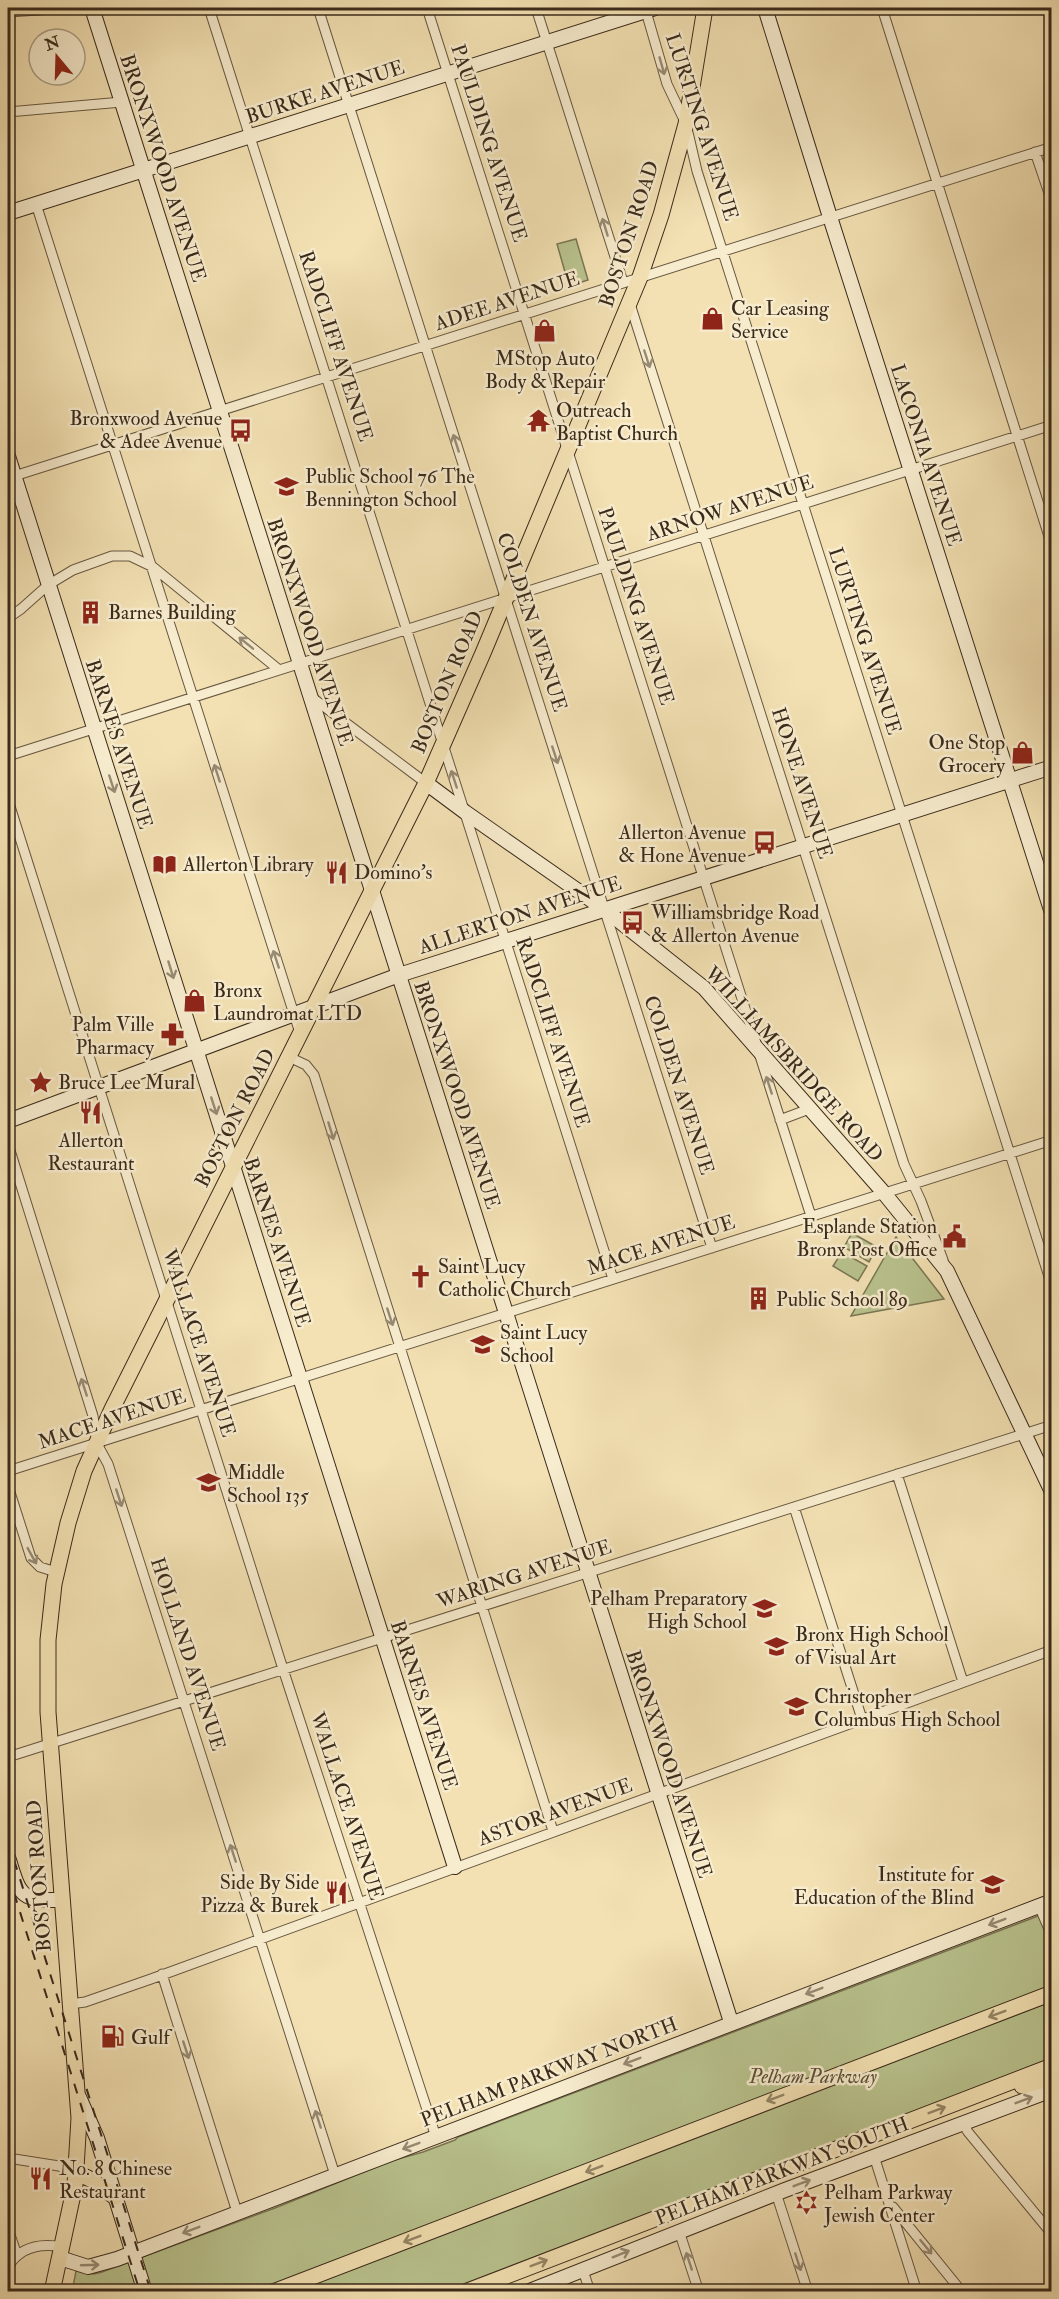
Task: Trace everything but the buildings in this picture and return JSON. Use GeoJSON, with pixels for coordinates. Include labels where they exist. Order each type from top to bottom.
{"type":"FeatureCollection","features":[{"type":"Feature","properties":{"kind":"main road","name":"BOSTON ROAD"},"geometry":{"type":"LineString","coordinates":[[52,2292],[77,2173],[79,2095],[62,1900],[46,1666],[56,1572],[71,1511],[81,1479],[166,1302],[426,783],[506,599],[640,277],[661,215],[686,124],[705,8]]}},
{"type":"Feature","properties":{"kind":"main road"},"geometry":{"type":"LineString","coordinates":[[273,2292],[1052,1993]]}},
{"type":"Feature","properties":{"kind":"main road"},"geometry":{"type":"LineString","coordinates":[[465,2292],[1052,2066]]}},
{"type":"Feature","properties":{"kind":"main road"},"geometry":{"type":"LineString","coordinates":[[969,2097],[1052,2078]]}},
{"type":"Feature","properties":{"kind":"main road"},"geometry":{"type":"LineString","coordinates":[[77,2173],[92,2180],[115,2197]]}},
{"type":"Feature","properties":{"kind":"street"},"geometry":{"type":"LineString","coordinates":[[8,12],[69,8]]}},
{"type":"Feature","properties":{"kind":"street","name":"BRONXWOOD AVENUE"},"geometry":{"type":"LineString","coordinates":[[92,8],[731,2022]]}},
{"type":"Feature","properties":{"kind":"street","name":"RADCLIFF AVENUE"},"geometry":{"type":"LineString","coordinates":[[209,8],[613,1279]]}},
{"type":"Feature","properties":{"kind":"street","name":"COLDEN AVENUE"},"geometry":{"type":"LineString","coordinates":[[318,8],[712,1248]]}},
{"type":"Feature","properties":{"kind":"street","name":"PAULDING AVENUE"},"geometry":{"type":"LineString","coordinates":[[427,8],[811,1216]]}},
{"type":"Feature","properties":{"kind":"street"},"geometry":{"type":"LineString","coordinates":[[536,8],[623,282]]}},
{"type":"Feature","properties":{"kind":"street","name":"BURKE AVENUE"},"geometry":{"type":"LineString","coordinates":[[8,213],[649,8]]}},
{"type":"Feature","properties":{"kind":"street","name":"LURTING AVENUE"},"geometry":{"type":"LineString","coordinates":[[649,8],[667,84],[686,124],[697,171],[1052,1286]]}},
{"type":"Feature","properties":{"kind":"street","name":"LACONIA AVENUE"},"geometry":{"type":"LineString","coordinates":[[765,8],[1008,781],[1052,913]]}},
{"type":"Feature","properties":{"kind":"street"},"geometry":{"type":"LineString","coordinates":[[882,8],[939,182],[1052,546]]}},
{"type":"Feature","properties":{"kind":"street"},"geometry":{"type":"LineString","coordinates":[[8,112],[122,102]]}},
{"type":"Feature","properties":{"kind":"street","name":"ADEE AVENUE"},"geometry":{"type":"LineString","coordinates":[[11,477],[1052,147]]}},
{"type":"Feature","properties":{"kind":"street"},"geometry":{"type":"LineString","coordinates":[[1035,152],[1052,202]]}},
{"type":"Feature","properties":{"kind":"street"},"geometry":{"type":"LineString","coordinates":[[36,204],[300,1035]]}},
{"type":"Feature","properties":{"kind":"street","name":"HONE AVENUE"},"geometry":{"type":"LineString","coordinates":[[629,304],[900,1153],[947,1270]]}},
{"type":"Feature","properties":{"kind":"street","name":"ARNOW AVENUE"},"geometry":{"type":"LineString","coordinates":[[8,756],[1052,425]]}},
{"type":"Feature","properties":{"kind":"street","name":"BARNES AVENUE"},"geometry":{"type":"LineString","coordinates":[[8,456],[11,477],[94,729],[455,1867]]}},
{"type":"Feature","properties":{"kind":"street"},"geometry":{"type":"LineString","coordinates":[[8,618],[48,585],[74,570],[112,555],[130,556],[153,567],[278,669]]}},
{"type":"Feature","properties":{"kind":"street","name":"WILLIAMSBRIDGE ROAD"},"geometry":{"type":"LineString","coordinates":[[310,696],[465,812],[604,909],[704,988],[884,1193],[947,1270],[1052,1491]]}},
{"type":"Feature","properties":{"kind":"street","name":"ALLERTON AVENUE"},"geometry":{"type":"LineString","coordinates":[[8,1121],[399,975],[1052,767]]}},
{"type":"Feature","properties":{"kind":"street","name":"WALLACE AVENUE"},"geometry":{"type":"LineString","coordinates":[[8,800],[283,1669],[436,2137]]}},
{"type":"Feature","properties":{"kind":"street"},"geometry":{"type":"LineString","coordinates":[[290,1057],[306,1065],[314,1075],[553,1831]]}},
{"type":"Feature","properties":{"kind":"street"},"geometry":{"type":"LineString","coordinates":[[780,1120],[810,1109]]}},
{"type":"Feature","properties":{"kind":"street","name":"MACE AVENUE"},"geometry":{"type":"LineString","coordinates":[[8,1471],[1052,1140]]}},
{"type":"Feature","properties":{"kind":"street","name":"HOLLAND AVENUE"},"geometry":{"type":"LineString","coordinates":[[8,1144],[93,1416],[97,1444],[108,1464],[335,2175]]}},
{"type":"Feature","properties":{"kind":"street","name":"WARING AVENUE"},"geometry":{"type":"LineString","coordinates":[[8,1757],[1052,1425]]}},
{"type":"Feature","properties":{"kind":"street"},"geometry":{"type":"LineString","coordinates":[[897,1474],[963,1682]]}},
{"type":"Feature","properties":{"kind":"street"},"geometry":{"type":"LineString","coordinates":[[8,1486],[31,1558],[40,1567],[56,1572]]}},
{"type":"Feature","properties":{"kind":"street"},"geometry":{"type":"LineString","coordinates":[[794,1507],[862,1719]]}},
{"type":"Feature","properties":{"kind":"street","name":"ASTOR AVENUE"},"geometry":{"type":"LineString","coordinates":[[70,2004],[84,2002],[260,1939],[1052,1650]]}},
{"type":"Feature","properties":{"kind":"street"},"geometry":{"type":"LineString","coordinates":[[8,1857],[17,1884],[26,1897],[36,1900],[62,1900]]}},
{"type":"Feature","properties":{"kind":"street"},"geometry":{"type":"LineString","coordinates":[[1045,1904],[1052,1936]]}},
{"type":"Feature","properties":{"kind":"street","name":"PELHAM PARKWAY NORTH"},"geometry":{"type":"LineString","coordinates":[[17,2255],[26,2249],[43,2245],[88,2267],[133,2253],[731,2022],[1045,1904]]}},
{"type":"Feature","properties":{"kind":"street"},"geometry":{"type":"LineString","coordinates":[[162,1974],[237,2212]]}},
{"type":"Feature","properties":{"kind":"street","name":"PELHAM PARKWAY SOUTH"},"geometry":{"type":"LineString","coordinates":[[527,2292],[776,2193],[1052,2090]]}},
{"type":"Feature","properties":{"kind":"street"},"geometry":{"type":"LineString","coordinates":[[79,2095],[97,2138],[145,2292]]}},
{"type":"Feature","properties":{"kind":"street"},"geometry":{"type":"LineString","coordinates":[[963,2123],[1052,2235]]}},
{"type":"Feature","properties":{"kind":"street"},"geometry":{"type":"LineString","coordinates":[[874,2156],[917,2292]]}},
{"type":"Feature","properties":{"kind":"street"},"geometry":{"type":"LineString","coordinates":[[8,2158],[60,2166],[77,2173]]}},
{"type":"Feature","properties":{"kind":"street"},"geometry":{"type":"LineString","coordinates":[[776,2193],[808,2292]]}},
{"type":"Feature","properties":{"kind":"street"},"geometry":{"type":"LineString","coordinates":[[890,2203],[962,2292]]}},
{"type":"Feature","properties":{"kind":"street"},"geometry":{"type":"LineString","coordinates":[[8,2229],[17,2255],[8,2267]]}},
{"type":"Feature","properties":{"kind":"street"},"geometry":{"type":"LineString","coordinates":[[679,2231],[699,2292]]}},
{"type":"Feature","properties":{"kind":"street"},"geometry":{"type":"LineString","coordinates":[[583,2270],[590,2292]]}},
{"type":"Feature","properties":{"kind":"green space"},"geometry":{"type":"Polygon","coordinates":[[[576,239],[588,280],[569,286],[557,244],[576,239]]]}},
{"type":"Feature","properties":{"kind":"green space"},"geometry":{"type":"Polygon","coordinates":[[[852,1233],[877,1247],[869,1262],[844,1247],[852,1233]]]}},
{"type":"Feature","properties":{"kind":"green space"},"geometry":{"type":"Polygon","coordinates":[[[896,1237],[944,1299],[851,1316],[896,1237]]]}},
{"type":"Feature","properties":{"kind":"green space"},"geometry":{"type":"Polygon","coordinates":[[[842,1252],[867,1266],[858,1281],[833,1266],[842,1252]]]}},
{"type":"Feature","properties":{"kind":"green space","name":"Pelham Parkway"},"geometry":{"type":"Polygon","coordinates":[[[1051,1911],[1051,2059],[446,2291],[72,2292],[76,2271],[94,2274],[102,2272],[275,2208],[391,2161],[455,2140],[1051,1911]]]}},
{"type":"Feature","properties":{"kind":"railway"},"geometry":{"type":"LineString","coordinates":[[8,1841],[151,2292]]}},
{"type":"Feature","properties":{"kind":"railway"},"geometry":{"type":"LineString","coordinates":[[8,1874],[140,2292]]}},
{"type":"Feature","properties":{"kind":"place","name":"Car Leasing Service"},"geometry":{"type":"Point","coordinates":[713,319]}},
{"type":"Feature","properties":{"kind":"place","name":"MStop Auto Body & Repair"},"geometry":{"type":"Point","coordinates":[545,330]}},
{"type":"Feature","properties":{"kind":"place","name":"Outreach Baptist Church"},"geometry":{"type":"Point","coordinates":[538,421]}},
{"type":"Feature","properties":{"kind":"place","name":"Bronxwood Avenue & Adee Avenue"},"geometry":{"type":"Point","coordinates":[240,430]}},
{"type":"Feature","properties":{"kind":"place","name":"Public School 76 The Bennington School"},"geometry":{"type":"Point","coordinates":[287,487]}},
{"type":"Feature","properties":{"kind":"place","name":"Barnes Building"},"geometry":{"type":"Point","coordinates":[90,612]}},
{"type":"Feature","properties":{"kind":"place","name":"One Stop Grocery"},"geometry":{"type":"Point","coordinates":[1023,753]}},
{"type":"Feature","properties":{"kind":"place","name":"Allerton Avenue & Hone Avenue"},"geometry":{"type":"Point","coordinates":[764,843]}},
{"type":"Feature","properties":{"kind":"place","name":"Allerton Library"},"geometry":{"type":"Point","coordinates":[165,864]}},
{"type":"Feature","properties":{"kind":"place","name":"Domino's"},"geometry":{"type":"Point","coordinates":[336,872]}},
{"type":"Feature","properties":{"kind":"place","name":"Williamsbridge Road & Allerton Avenue"},"geometry":{"type":"Point","coordinates":[633,923]}},
{"type":"Feature","properties":{"kind":"place","name":"Bronx Laundromat LTD"},"geometry":{"type":"Point","coordinates":[195,1001]}},
{"type":"Feature","properties":{"kind":"place","name":"Palm Ville Pharmacy"},"geometry":{"type":"Point","coordinates":[172,1035]}},
{"type":"Feature","properties":{"kind":"place","name":"Bruce Lee Mural"},"geometry":{"type":"Point","coordinates":[40,1082]}},
{"type":"Feature","properties":{"kind":"place","name":"Allerton Restaurant"},"geometry":{"type":"Point","coordinates":[91,1113]}},
{"type":"Feature","properties":{"kind":"place","name":"Esplande Station Bronx Post Office"},"geometry":{"type":"Point","coordinates":[955,1237]}},
{"type":"Feature","properties":{"kind":"place","name":"Saint Lucy Catholic Church"},"geometry":{"type":"Point","coordinates":[420,1277]}},
{"type":"Feature","properties":{"kind":"place","name":"Public School 89"},"geometry":{"type":"Point","coordinates":[758,1299]}},
{"type":"Feature","properties":{"kind":"place","name":"Saint Lucy School"},"geometry":{"type":"Point","coordinates":[482,1344]}},
{"type":"Feature","properties":{"kind":"place","name":"Middle School 135"},"geometry":{"type":"Point","coordinates":[209,1483]}},
{"type":"Feature","properties":{"kind":"place","name":"Pelham Preparatory High School"},"geometry":{"type":"Point","coordinates":[765,1609]}},
{"type":"Feature","properties":{"kind":"place","name":"Bronx High School of Visual Art"},"geometry":{"type":"Point","coordinates":[777,1646]}},
{"type":"Feature","properties":{"kind":"place","name":"Christopher Columbus High School"},"geometry":{"type":"Point","coordinates":[796,1707]}},
{"type":"Feature","properties":{"kind":"place","name":"Institute for Education of the Blind"},"geometry":{"type":"Point","coordinates":[992,1885]}},
{"type":"Feature","properties":{"kind":"place","name":"Side By Side Pizza & Burek"},"geometry":{"type":"Point","coordinates":[337,1893]}},
{"type":"Feature","properties":{"kind":"place","name":"Gulf"},"geometry":{"type":"Point","coordinates":[113,2037]}},
{"type":"Feature","properties":{"kind":"place","name":"No. 8 Chinese Restaurant"},"geometry":{"type":"Point","coordinates":[41,2179]}},
{"type":"Feature","properties":{"kind":"place","name":"Pelham Parkway Jewish Center"},"geometry":{"type":"Point","coordinates":[806,2203]}}]}
